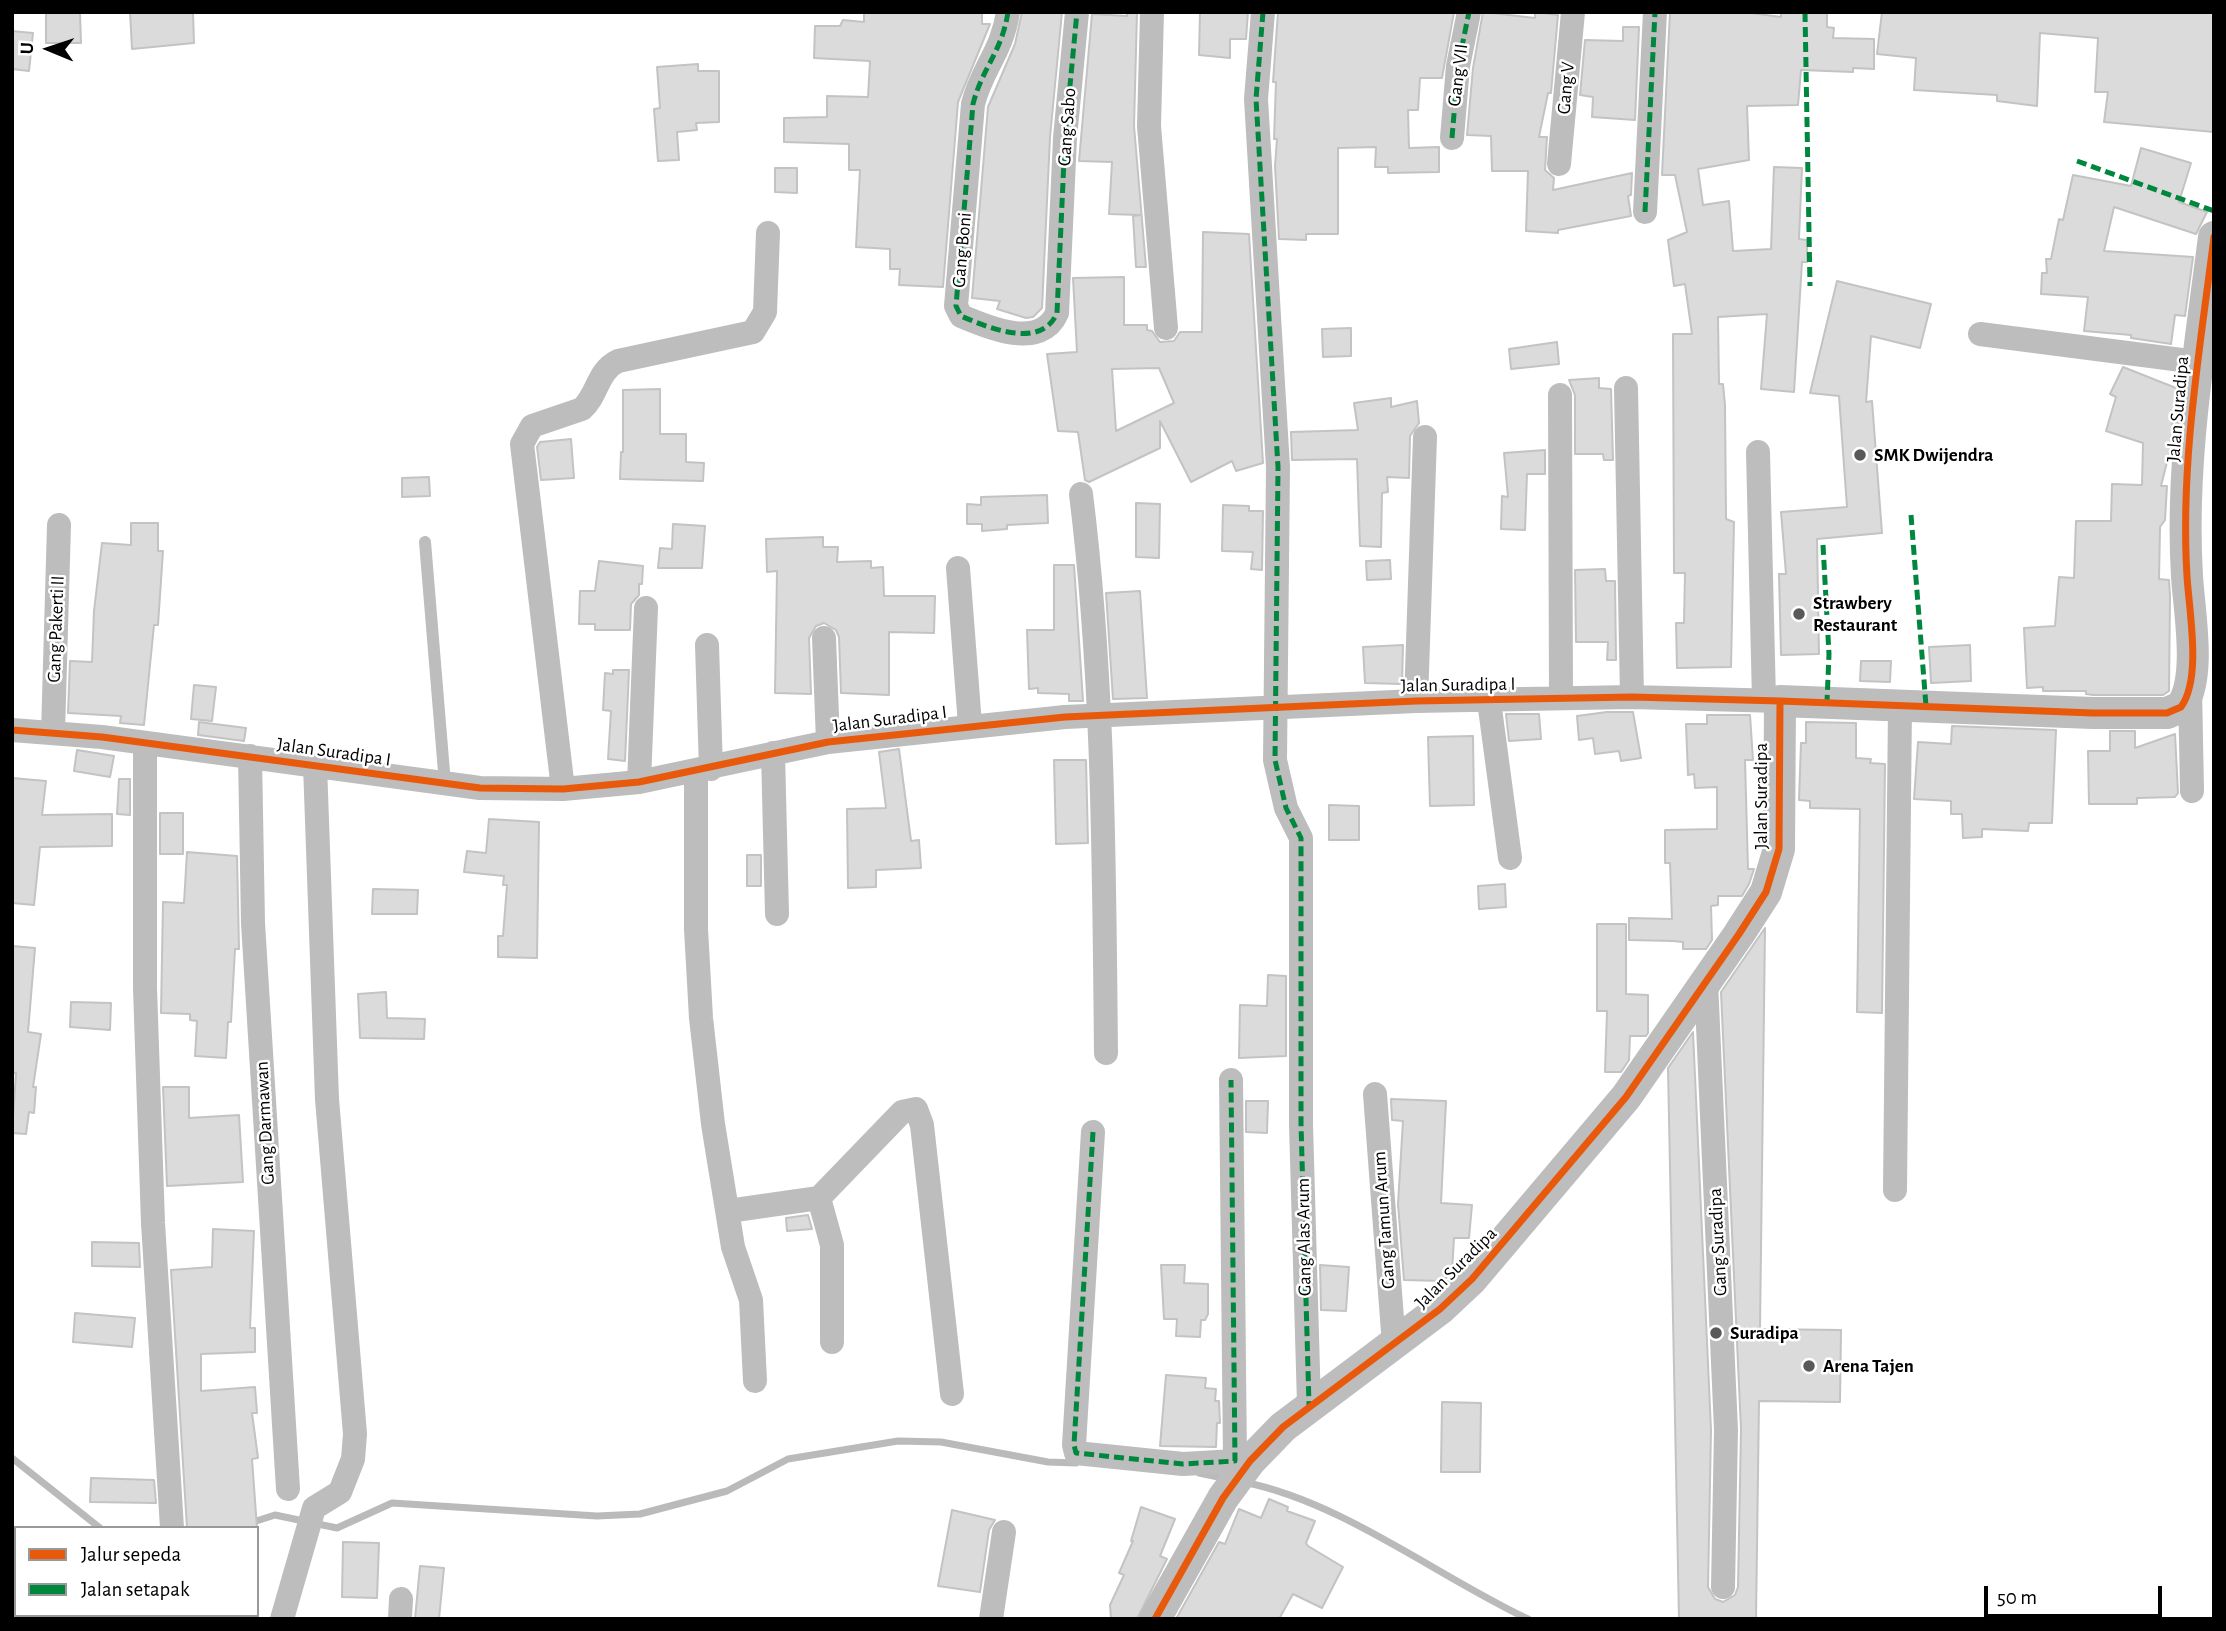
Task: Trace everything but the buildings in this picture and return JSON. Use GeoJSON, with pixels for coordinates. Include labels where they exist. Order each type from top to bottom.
{"type":"FeatureCollection","features":[{"type":"Feature","properties":{"kind":"street","name":"Gang Boni"},"geometry":{"type":"LineString","coordinates":[[1008,12],[1001,47],[981,79],[974,104],[956,306],[961,316],[1023,335],[1041,331],[1056,313],[1061,242]]}},
{"type":"Feature","properties":{"kind":"street","name":"Gang Sabo"},"geometry":{"type":"LineString","coordinates":[[1061,242],[1065,138],[1077,12]]}},
{"type":"Feature","properties":{"kind":"street"},"geometry":{"type":"LineString","coordinates":[[1152,12],[1149,126],[1166,328]]}},
{"type":"Feature","properties":{"kind":"street","name":"Gang Alas Arum"},"geometry":{"type":"LineString","coordinates":[[1263,12],[1256,99],[1278,467],[1273,707],[1275,760],[1280,788],[1301,838],[1301,1070],[1309,1405]]}},
{"type":"Feature","properties":{"kind":"street","name":"Gang VII"},"geometry":{"type":"LineString","coordinates":[[1452,138],[1458,66],[1469,12]]}},
{"type":"Feature","properties":{"kind":"street","name":"Gang V"},"geometry":{"type":"LineString","coordinates":[[1559,164],[1573,12]]}},
{"type":"Feature","properties":{"kind":"street"},"geometry":{"type":"LineString","coordinates":[[1645,212],[1655,12]]}},
{"type":"Feature","properties":{"kind":"street"},"geometry":{"type":"LineString","coordinates":[[563,789],[522,444],[532,426],[582,409],[606,367],[618,361],[753,332],[765,312],[768,233]]}},
{"type":"Feature","properties":{"kind":"street","name":"Jalan Suradipa"},"geometry":{"type":"LineString","coordinates":[[2190,687],[2184,528],[2197,362],[2214,237]]}},
{"type":"Feature","properties":{"kind":"street"},"geometry":{"type":"LineString","coordinates":[[1980,334],[2197,362]]}},
{"type":"Feature","properties":{"kind":"street"},"geometry":{"type":"LineString","coordinates":[[1626,388],[1632,696]]}},
{"type":"Feature","properties":{"kind":"street"},"geometry":{"type":"LineString","coordinates":[[1560,395],[1561,698]]}},
{"type":"Feature","properties":{"kind":"street"},"geometry":{"type":"LineString","coordinates":[[1416,701],[1425,437]]}},
{"type":"Feature","properties":{"kind":"street"},"geometry":{"type":"LineString","coordinates":[[1758,452],[1772,700],[2167,713],[2181,707],[2190,687]]}},
{"type":"Feature","properties":{"kind":"street"},"geometry":{"type":"LineString","coordinates":[[1081,494],[1090,561],[1098,716],[1107,1053]]}},
{"type":"Feature","properties":{"kind":"street","name":"Gang Pakerti II"},"geometry":{"type":"LineString","coordinates":[[53,733],[58,525]]}},
{"type":"Feature","properties":{"kind":"street"},"geometry":{"type":"LineString","coordinates":[[958,568],[970,725]]}},
{"type":"Feature","properties":{"kind":"street"},"geometry":{"type":"LineString","coordinates":[[639,782],[646,608]]}},
{"type":"Feature","properties":{"kind":"street"},"geometry":{"type":"LineString","coordinates":[[824,638],[828,742]]}},
{"type":"Feature","properties":{"kind":"street"},"geometry":{"type":"LineString","coordinates":[[708,645],[696,929],[701,1018],[713,1124],[733,1247],[751,1300],[755,1381]]}},
{"type":"Feature","properties":{"kind":"street"},"geometry":{"type":"LineString","coordinates":[[2190,687],[2192,791]]}},
{"type":"Feature","properties":{"kind":"street","name":"Jalan Suradipa I"},"geometry":{"type":"LineString","coordinates":[[12,730],[250,756],[445,784],[563,789],[639,782],[828,742],[970,725],[1098,716],[1416,701],[1632,696],[1772,700]]}},
{"type":"Feature","properties":{"kind":"street","name":"Jalan Suradipa"},"geometry":{"type":"LineString","coordinates":[[1155,1619],[1243,1461],[1309,1405],[1440,1309],[1520,1226],[1626,1097],[1766,892],[1775,868],[1780,828],[1772,700]]}},
{"type":"Feature","properties":{"kind":"street"},"geometry":{"type":"LineString","coordinates":[[1489,701],[1510,858]]}},
{"type":"Feature","properties":{"kind":"street"},"geometry":{"type":"LineString","coordinates":[[1895,1191],[1900,706]]}},
{"type":"Feature","properties":{"kind":"street"},"geometry":{"type":"LineString","coordinates":[[145,743],[148,1098],[172,1526]]}},
{"type":"Feature","properties":{"kind":"street"},"geometry":{"type":"LineString","coordinates":[[773,753],[778,914]]}},
{"type":"Feature","properties":{"kind":"street","name":"Gang Darmawan"},"geometry":{"type":"LineString","coordinates":[[250,756],[253,923],[288,1489]]}},
{"type":"Feature","properties":{"kind":"street"},"geometry":{"type":"LineString","coordinates":[[282,1619],[314,1508],[341,1492],[354,1459],[355,1434],[327,1099],[315,765]]}},
{"type":"Feature","properties":{"kind":"street","name":"Gang Suradipa"},"geometry":{"type":"LineString","coordinates":[[1706,981],[1726,1430],[1723,1587]]}},
{"type":"Feature","properties":{"kind":"street"},"geometry":{"type":"LineString","coordinates":[[1093,1132],[1074,1446],[1076,1452],[1182,1464],[1243,1461],[1231,1080]]}},
{"type":"Feature","properties":{"kind":"street","name":"Gang Tamun Arum"},"geometry":{"type":"LineString","coordinates":[[1375,1094],[1394,1345]]}},
{"type":"Feature","properties":{"kind":"street"},"geometry":{"type":"LineString","coordinates":[[728,1211],[819,1198],[902,1112],[908,1108],[919,1111],[953,1394]]}},
{"type":"Feature","properties":{"kind":"street"},"geometry":{"type":"LineString","coordinates":[[819,1198],[832,1245],[832,1342]]}},
{"type":"Feature","properties":{"kind":"street"},"geometry":{"type":"LineString","coordinates":[[991,1619],[1004,1532]]}},
{"type":"Feature","properties":{"kind":"lane"},"geometry":{"type":"LineString","coordinates":[[425,542],[445,784]]}},
{"type":"Feature","properties":{"kind":"waterway"},"geometry":{"type":"LineString","coordinates":[[250,1523],[275,1515],[337,1528],[392,1503],[597,1516],[640,1514],[727,1491],[788,1459],[898,1441],[941,1442],[1048,1462],[1076,1463]]}},
{"type":"Feature","properties":{"kind":"waterway"},"geometry":{"type":"LineString","coordinates":[[12,1458],[97,1526]]}},
{"type":"Feature","properties":{"kind":"waterway"},"geometry":{"type":"LineString","coordinates":[[1199,1473],[1228,1479]]}},
{"type":"Feature","properties":{"kind":"waterway"},"geometry":{"type":"LineString","coordinates":[[1243,1482],[1316,1505],[1352,1522],[1528,1619]]}},
{"type":"Feature","properties":{"kind":"marked path"},"geometry":{"type":"LineString","coordinates":[[1008,12],[997,49],[981,80],[973,104],[956,306],[961,316],[1014,333],[1039,331],[1049,324],[1057,313],[1065,138],[1077,12]]}},
{"type":"Feature","properties":{"kind":"marked path"},"geometry":{"type":"LineString","coordinates":[[1263,12],[1256,99],[1278,467],[1275,760],[1286,808],[1301,838],[1301,1124],[1309,1405]]}},
{"type":"Feature","properties":{"kind":"marked path"},"geometry":{"type":"LineString","coordinates":[[1452,138],[1458,66],[1469,12]]}},
{"type":"Feature","properties":{"kind":"marked path"},"geometry":{"type":"LineString","coordinates":[[1645,212],[1655,12]]}},
{"type":"Feature","properties":{"kind":"marked path"},"geometry":{"type":"LineString","coordinates":[[1805,12],[1810,286]]}},
{"type":"Feature","properties":{"kind":"marked path"},"geometry":{"type":"LineString","coordinates":[[2077,161],[2214,211]]}},
{"type":"Feature","properties":{"kind":"marked path"},"geometry":{"type":"LineString","coordinates":[[1911,515],[1926,706]]}},
{"type":"Feature","properties":{"kind":"marked path"},"geometry":{"type":"LineString","coordinates":[[1823,545],[1829,654],[1827,702]]}},
{"type":"Feature","properties":{"kind":"marked path"},"geometry":{"type":"LineString","coordinates":[[1093,1132],[1074,1445],[1076,1453],[1183,1464],[1235,1461],[1231,1080]]}},
{"type":"Feature","properties":{"kind":"cycle path"},"geometry":{"type":"LineString","coordinates":[[1155,1619],[1223,1498],[1250,1461],[1283,1427],[1440,1309],[1472,1279],[1626,1097],[1739,934],[1766,892],[1779,849],[1780,701],[2093,713],[2167,713],[2181,707],[2187,694],[2193,662],[2187,576],[2186,491],[2197,364],[2214,237]]}},
{"type":"Feature","properties":{"kind":"cycle path"},"geometry":{"type":"LineString","coordinates":[[12,730],[102,737],[480,788],[563,789],[639,782],[828,742],[1065,717],[1416,701],[1632,697],[1780,701]]}},
{"type":"Feature","properties":{"kind":"place","name":"SMK Dwijendra"},"geometry":{"type":"Point","coordinates":[1860,455]}},
{"type":"Feature","properties":{"kind":"place","name":"Strawbery Restaurant"},"geometry":{"type":"Point","coordinates":[1799,614]}},
{"type":"Feature","properties":{"kind":"place","name":"Suradipa"},"geometry":{"type":"Point","coordinates":[1716,1333]}},
{"type":"Feature","properties":{"kind":"place","name":"Arena Tajen"},"geometry":{"type":"Point","coordinates":[1809,1366]}}]}
